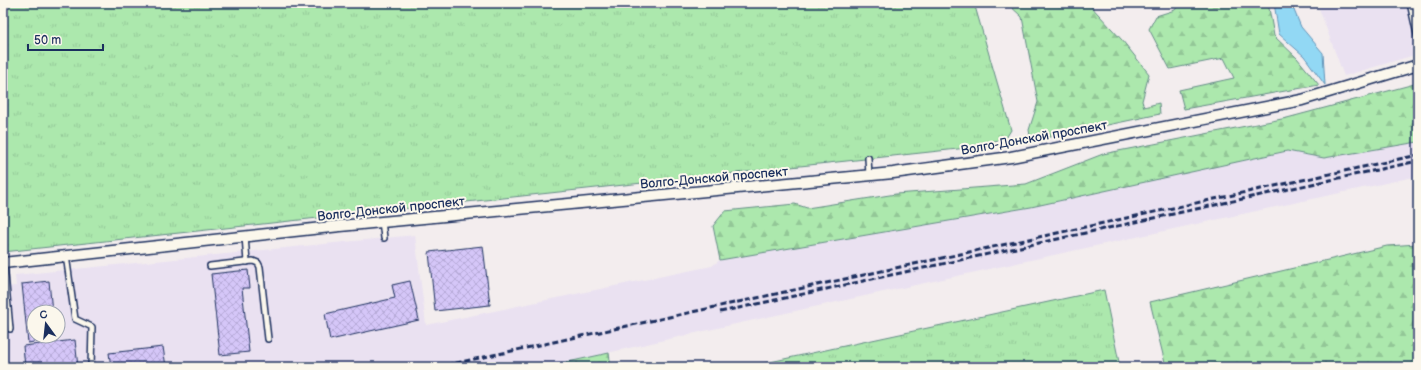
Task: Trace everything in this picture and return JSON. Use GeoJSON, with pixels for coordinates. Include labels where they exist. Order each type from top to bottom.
{"type":"FeatureCollection","features":[{"type":"Feature","properties":{"kind":"street","name":"Волго-Донской проспект"},"geometry":{"type":"LineString","coordinates":[[3,263],[244,236],[869,175],[1012,157],[1302,100],[1418,65]]}},
{"type":"Feature","properties":{"kind":"lane"},"geometry":{"type":"LineString","coordinates":[[1410,3],[1418,39]]}},
{"type":"Feature","properties":{"kind":"lane"},"geometry":{"type":"LineString","coordinates":[[868,158],[869,175]]}},
{"type":"Feature","properties":{"kind":"lane"},"geometry":{"type":"LineString","coordinates":[[382,222],[384,238]]}},
{"type":"Feature","properties":{"kind":"lane"},"geometry":{"type":"LineString","coordinates":[[244,236],[247,262]]}},
{"type":"Feature","properties":{"kind":"lane"},"geometry":{"type":"LineString","coordinates":[[66,255],[75,319],[92,327],[91,367]]}},
{"type":"Feature","properties":{"kind":"lane"},"geometry":{"type":"LineString","coordinates":[[210,266],[253,261],[258,263],[260,267],[268,339]]}},
{"type":"Feature","properties":{"kind":"lane"},"geometry":{"type":"LineString","coordinates":[[3,263],[4,284],[10,329]]}},
{"type":"Feature","properties":{"kind":"shaded area"},"geometry":{"type":"Polygon","coordinates":[[[1317,3],[1418,3],[1418,54],[1344,76],[1317,3]]]}},
{"type":"Feature","properties":{"kind":"shaded area"},"geometry":{"type":"Polygon","coordinates":[[[1418,142],[1418,176],[731,325],[545,367],[3,367],[3,287],[16,286],[15,275],[415,235],[426,325],[712,266],[720,260],[1031,207],[1287,151],[1324,158],[1418,142]]]}},
{"type":"Feature","properties":{"kind":"green space"},"geometry":{"type":"Polygon","coordinates":[[[3,3],[974,3],[1011,130],[1006,138],[967,148],[3,252],[3,3]]]}},
{"type":"Feature","properties":{"kind":"green space"},"geometry":{"type":"Polygon","coordinates":[[[1007,3],[1088,3],[1122,40],[1149,74],[1142,101],[1144,107],[1159,103],[1160,114],[1031,141],[1029,130],[1038,102],[1022,17],[1007,3]]]}},
{"type":"Feature","properties":{"kind":"green space"},"geometry":{"type":"Polygon","coordinates":[[[1180,3],[1265,3],[1269,8],[1274,36],[1297,58],[1319,85],[1184,109],[1179,90],[1234,78],[1224,58],[1170,69],[1149,29],[1156,16],[1175,10],[1180,3]]]}},
{"type":"Feature","properties":{"kind":"green space"},"geometry":{"type":"Polygon","coordinates":[[[1418,83],[1418,142],[1324,158],[1287,151],[1031,207],[720,260],[713,226],[725,211],[795,204],[807,208],[896,194],[1026,184],[1103,154],[1287,118],[1418,83]]]}},
{"type":"Feature","properties":{"kind":"green space"},"geometry":{"type":"Polygon","coordinates":[[[1418,244],[1418,367],[1166,367],[1150,302],[1387,246],[1418,244]]]}},
{"type":"Feature","properties":{"kind":"green space"},"geometry":{"type":"Polygon","coordinates":[[[1104,290],[1120,367],[747,367],[1104,290]]]}},
{"type":"Feature","properties":{"kind":"green space"},"geometry":{"type":"Polygon","coordinates":[[[609,353],[611,367],[545,367],[609,353]]]}},
{"type":"Feature","properties":{"kind":"water"},"geometry":{"type":"Polygon","coordinates":[[[1274,3],[1291,3],[1301,27],[1323,53],[1325,85],[1304,56],[1279,34],[1274,3]]]}},
{"type":"Feature","properties":{"kind":"building"},"geometry":{"type":"Polygon","coordinates":[[[483,246],[490,305],[435,311],[429,252],[483,246]]]}},
{"type":"Feature","properties":{"kind":"building"},"geometry":{"type":"Polygon","coordinates":[[[248,270],[250,288],[242,288],[249,352],[220,355],[211,274],[248,270]]]}},
{"type":"Feature","properties":{"kind":"building"},"geometry":{"type":"Polygon","coordinates":[[[49,281],[51,304],[26,304],[26,323],[22,284],[49,281]]]}},
{"type":"Feature","properties":{"kind":"building"},"geometry":{"type":"Polygon","coordinates":[[[410,281],[419,320],[330,340],[325,314],[395,298],[392,285],[410,281]]]}},
{"type":"Feature","properties":{"kind":"building"},"geometry":{"type":"Polygon","coordinates":[[[75,340],[78,367],[25,367],[23,346],[66,344],[66,341],[75,340]]]}},
{"type":"Feature","properties":{"kind":"building"},"geometry":{"type":"Polygon","coordinates":[[[163,347],[166,367],[111,367],[109,353],[163,347]]]}},
{"type":"Feature","properties":{"kind":"railway"},"geometry":{"type":"LineString","coordinates":[[438,367],[1418,155]]}},
{"type":"Feature","properties":{"kind":"railway"},"geometry":{"type":"LineString","coordinates":[[720,312],[1418,161]]}}]}
